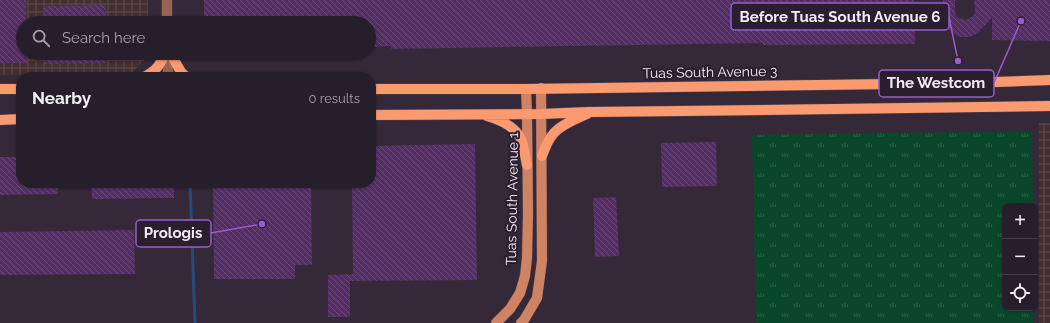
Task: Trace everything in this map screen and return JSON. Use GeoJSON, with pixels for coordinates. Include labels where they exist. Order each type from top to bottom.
{"type":"FeatureCollection","features":[{"type":"Feature","properties":{"kind":"main road"},"geometry":{"type":"LineString","coordinates":[[153,72],[163,60]]}},
{"type":"Feature","properties":{"kind":"main road"},"geometry":{"type":"LineString","coordinates":[[173,60],[181,72]]}},
{"type":"Feature","properties":{"kind":"main road","name":"Tuas South Avenue 3"},"geometry":{"type":"LineString","coordinates":[[376,89],[526,89],[967,84],[1050,80]]}},
{"type":"Feature","properties":{"kind":"main road","name":"Tuas South Avenue 1"},"geometry":{"type":"LineString","coordinates":[[521,323],[537,298],[542,261],[541,88]]}},
{"type":"Feature","properties":{"kind":"main road"},"geometry":{"type":"LineString","coordinates":[[0,89],[16,89]]}},
{"type":"Feature","properties":{"kind":"main road","name":"Tuas South Avenue 1"},"geometry":{"type":"LineString","coordinates":[[496,323],[510,309],[520,293],[525,276],[527,258],[526,89]]}},
{"type":"Feature","properties":{"kind":"main road"},"geometry":{"type":"LineString","coordinates":[[376,114],[541,114],[591,112],[1050,106]]}},
{"type":"Feature","properties":{"kind":"main road"},"geometry":{"type":"LineString","coordinates":[[542,156],[549,139],[554,132],[591,112]]}},
{"type":"Feature","properties":{"kind":"main road"},"geometry":{"type":"LineString","coordinates":[[477,114],[494,118],[512,127],[521,140],[527,164]]}},
{"type":"Feature","properties":{"kind":"main road"},"geometry":{"type":"LineString","coordinates":[[0,120],[16,119]]}},
{"type":"Feature","properties":{"kind":"street"},"geometry":{"type":"LineString","coordinates":[[167,0],[167,16]]}},
{"type":"Feature","properties":{"kind":"street"},"geometry":{"type":"LineString","coordinates":[[168,60],[168,72]]}},
{"type":"Feature","properties":{"kind":"shaded area"},"geometry":{"type":"Polygon","coordinates":[[[0,0],[148,0],[148,16],[16,16],[16,60],[144,60],[133,72],[16,72],[16,75],[0,75],[0,0]]]}},
{"type":"Feature","properties":{"kind":"shaded area"},"geometry":{"type":"Polygon","coordinates":[[[1039,123],[1050,123],[1050,323],[1039,323],[1039,123]]]}},
{"type":"Feature","properties":{"kind":"green space"},"geometry":{"type":"Polygon","coordinates":[[[1032,131],[1033,203],[1002,203],[1002,311],[1033,311],[1033,323],[756,323],[752,135],[1032,131]]]}},
{"type":"Feature","properties":{"kind":"building"},"geometry":{"type":"Polygon","coordinates":[[[0,0],[26,0],[26,16],[16,16],[16,60],[27,60],[27,63],[0,63],[0,0]]]}},
{"type":"Feature","properties":{"kind":"building"},"geometry":{"type":"Polygon","coordinates":[[[204,0],[914,0],[915,44],[763,45],[763,43],[391,49],[391,46],[376,47],[376,16],[204,16],[204,0]]]}},
{"type":"Feature","properties":{"kind":"building"},"geometry":{"type":"Polygon","coordinates":[[[943,0],[955,0],[956,16],[966,20],[973,16],[975,12],[974,0],[1050,0],[1050,41],[992,40],[992,18],[978,33],[970,37],[960,37],[952,33],[945,26],[943,0]]]}},
{"type":"Feature","properties":{"kind":"building"},"geometry":{"type":"Polygon","coordinates":[[[105,5],[106,16],[44,16],[44,6],[105,5]]]}},
{"type":"Feature","properties":{"kind":"building"},"geometry":{"type":"Polygon","coordinates":[[[45,60],[106,60],[106,63],[45,64],[45,60]]]}},
{"type":"Feature","properties":{"kind":"building"},"geometry":{"type":"Polygon","coordinates":[[[716,142],[717,186],[662,187],[661,143],[716,142]]]}},
{"type":"Feature","properties":{"kind":"building"},"geometry":{"type":"Polygon","coordinates":[[[475,144],[477,280],[350,281],[350,317],[328,317],[328,275],[353,274],[352,188],[376,188],[376,146],[475,144]]]}},
{"type":"Feature","properties":{"kind":"building"},"geometry":{"type":"Polygon","coordinates":[[[0,157],[16,157],[16,188],[58,188],[58,194],[0,195],[0,157]]]}},
{"type":"Feature","properties":{"kind":"building"},"geometry":{"type":"Polygon","coordinates":[[[91,188],[174,188],[174,198],[92,199],[91,188]]]}},
{"type":"Feature","properties":{"kind":"building"},"geometry":{"type":"Polygon","coordinates":[[[213,188],[311,188],[312,265],[295,265],[295,279],[214,279],[213,188]]]}},
{"type":"Feature","properties":{"kind":"building"},"geometry":{"type":"Polygon","coordinates":[[[616,197],[619,256],[595,257],[593,198],[616,197]]]}},
{"type":"Feature","properties":{"kind":"building"},"geometry":{"type":"Polygon","coordinates":[[[134,230],[135,274],[0,275],[0,232],[134,230]]]}},
{"type":"Feature","properties":{"kind":"waterway"},"geometry":{"type":"LineString","coordinates":[[190,188],[195,323]]}},
{"type":"Feature","properties":{"kind":"place","name":"The Westcom"},"geometry":{"type":"Point","coordinates":[1021,21]}},
{"type":"Feature","properties":{"kind":"place","name":"Before Tuas South Avenue 6"},"geometry":{"type":"Point","coordinates":[958,61]}},
{"type":"Feature","properties":{"kind":"place","name":"Prologis"},"geometry":{"type":"Point","coordinates":[262,224]}}]}
